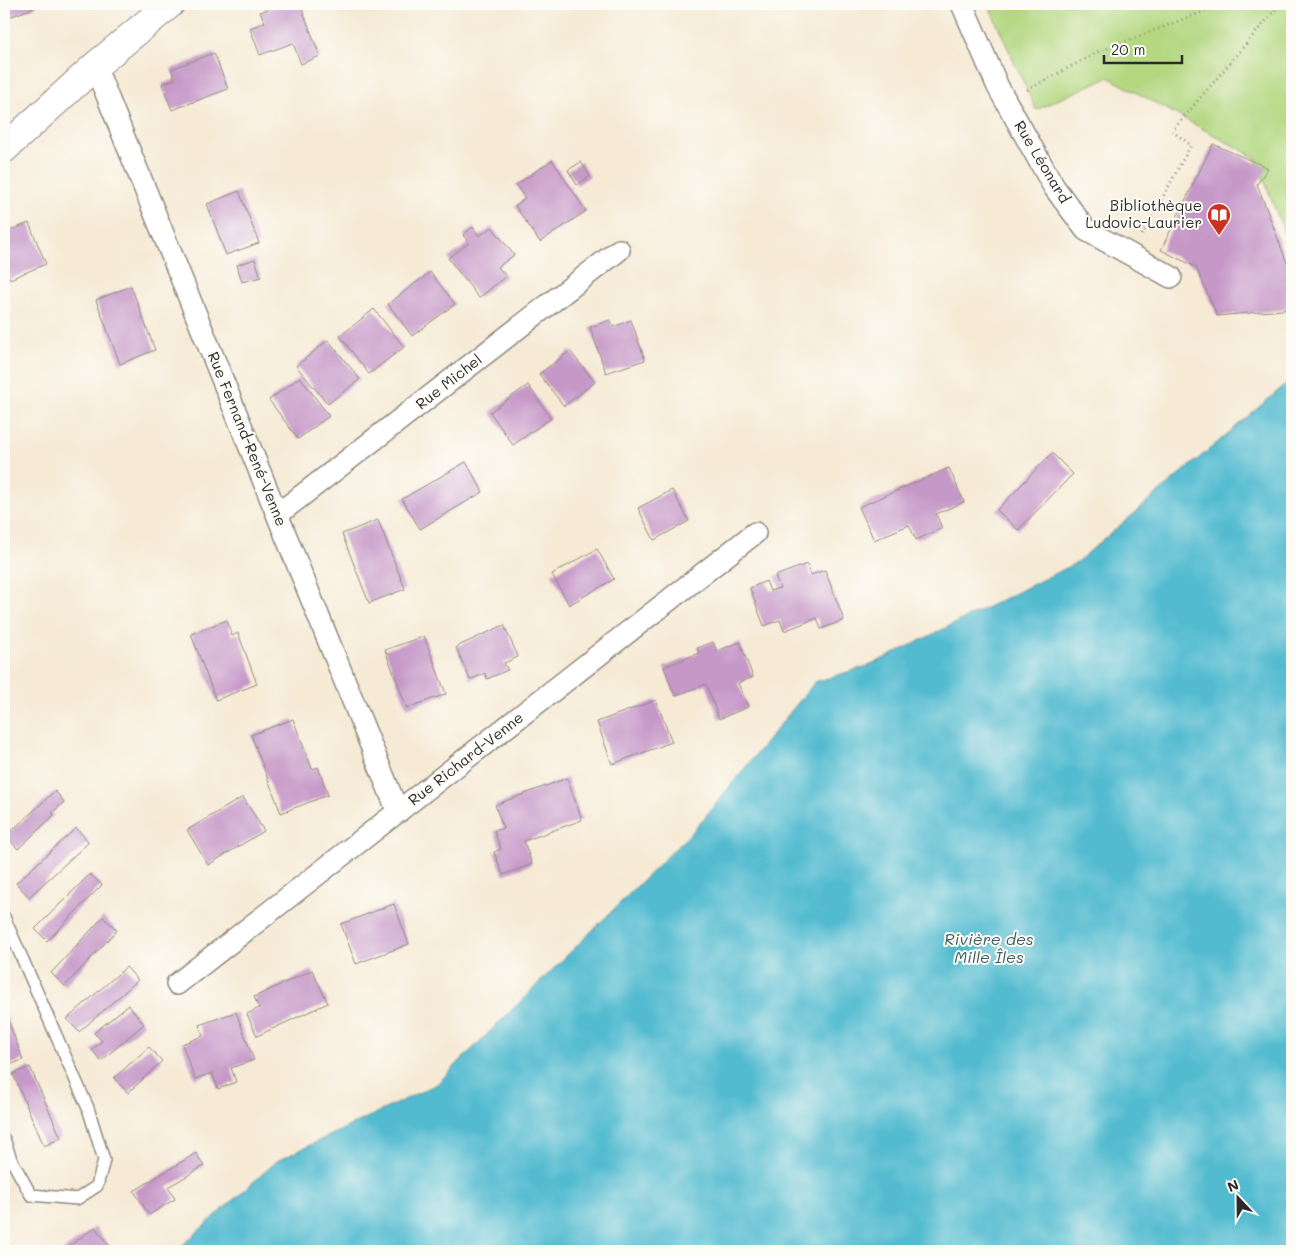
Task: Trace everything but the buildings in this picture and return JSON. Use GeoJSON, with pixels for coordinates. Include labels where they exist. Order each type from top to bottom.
{"type":"FeatureCollection","features":[{"type":"Feature","properties":{"kind":"main road"},"geometry":{"type":"LineString","coordinates":[[4,149],[95,66],[170,4]]}},
{"type":"Feature","properties":{"kind":"street","name":"Rue Léonard"},"geometry":{"type":"LineString","coordinates":[[962,4],[1005,101],[1054,187],[1086,230],[1171,277]]}},
{"type":"Feature","properties":{"kind":"street","name":"Rue Fernand-René-Venne"},"geometry":{"type":"LineString","coordinates":[[95,66],[398,812]]}},
{"type":"Feature","properties":{"kind":"street","name":"Rue Michel"},"geometry":{"type":"LineString","coordinates":[[278,514],[619,250]]}},
{"type":"Feature","properties":{"kind":"street","name":"Rue Richard-Venne"},"geometry":{"type":"LineString","coordinates":[[177,984],[755,533]]}},
{"type":"Feature","properties":{"kind":"lane"},"geometry":{"type":"LineString","coordinates":[[4,917],[88,1108],[104,1160],[97,1186],[77,1199],[31,1195],[11,1159],[4,1139]]}},
{"type":"Feature","properties":{"kind":"path"},"geometry":{"type":"LineString","coordinates":[[1005,101],[1098,52],[1223,4]]}},
{"type":"Feature","properties":{"kind":"path"},"geometry":{"type":"LineString","coordinates":[[1131,255],[1190,145],[1172,131],[1280,4]]}},
{"type":"Feature","properties":{"kind":"green space"},"geometry":{"type":"Polygon","coordinates":[[[988,4],[1292,4],[1292,254],[1256,158],[1108,77],[1036,110],[988,4]]]}},
{"type":"Feature","properties":{"kind":"water","name":"Rivière des Mille Îles"},"geometry":{"type":"Polygon","coordinates":[[[1292,379],[1292,1251],[176,1251],[277,1161],[437,1084],[696,828],[815,682],[871,665],[1076,563],[1292,379]]]}},
{"type":"Feature","properties":{"kind":"place","name":"Bibliothèque Ludovic-Laurier"},"geometry":{"type":"Point","coordinates":[1219,236]}}]}
